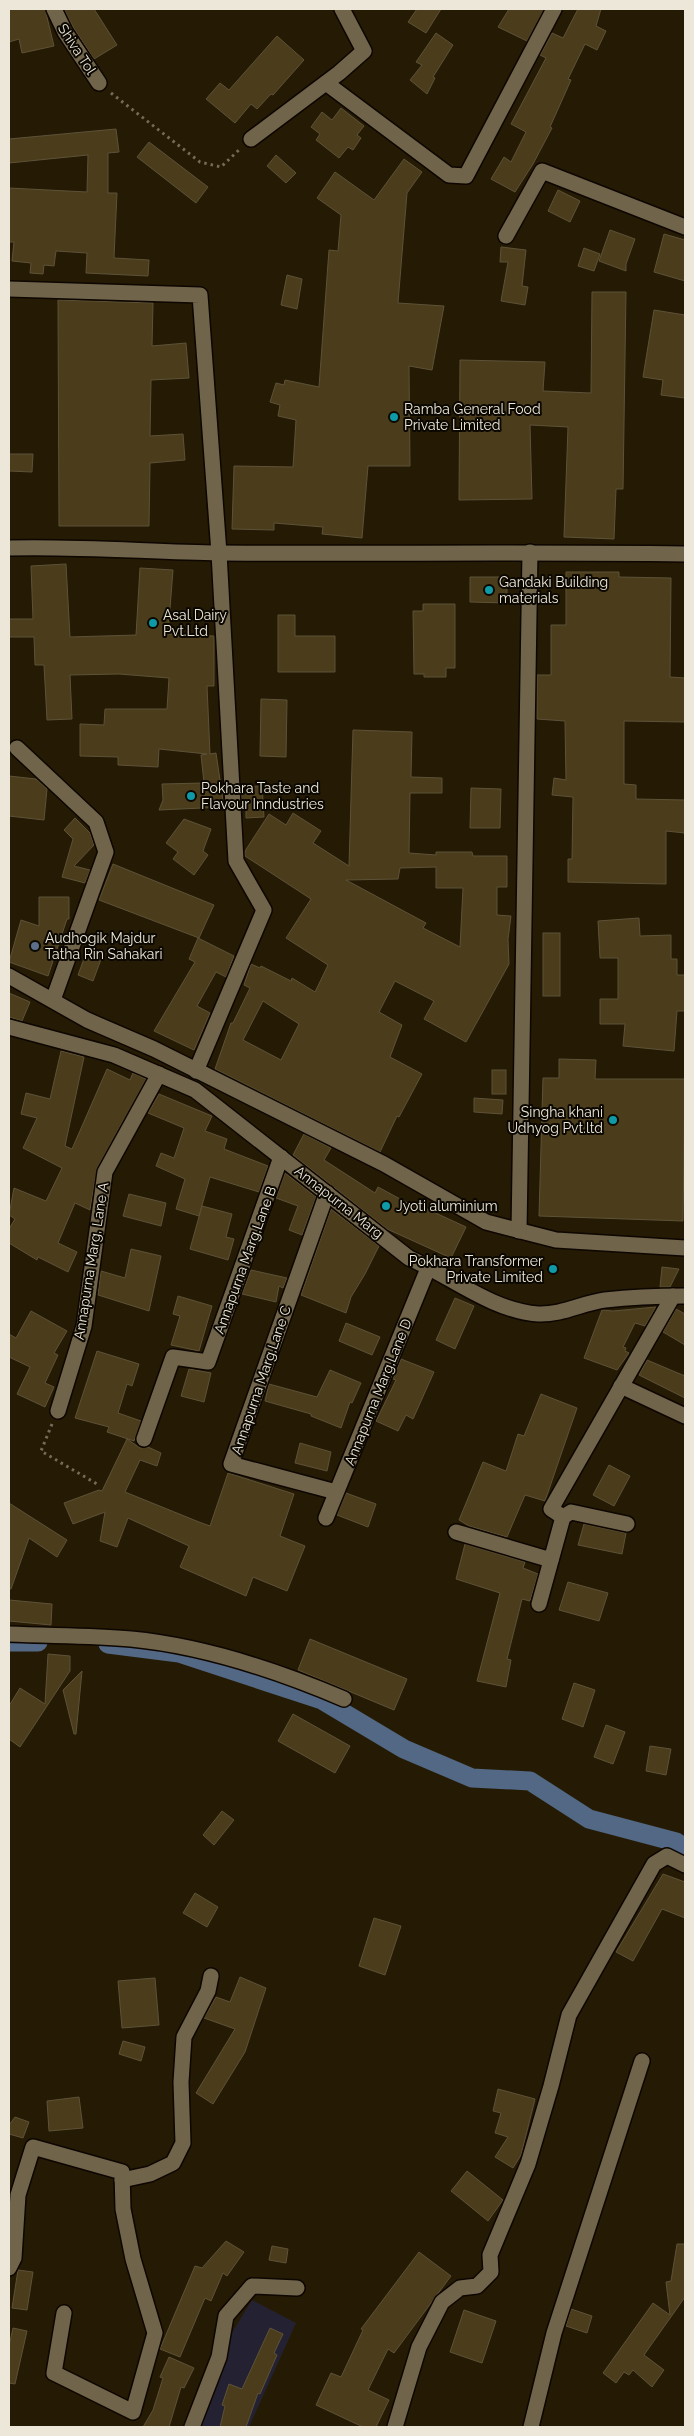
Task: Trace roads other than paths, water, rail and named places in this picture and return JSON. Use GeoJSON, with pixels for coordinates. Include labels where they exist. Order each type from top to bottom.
{"type":"FeatureCollection","features":[{"type":"Feature","properties":{"kind":"street"},"geometry":{"type":"LineString","coordinates":[[251,139],[326,83],[364,51],[342,9]]}},
{"type":"Feature","properties":{"kind":"street"},"geometry":{"type":"LineString","coordinates":[[326,83],[449,175],[466,176],[554,9]]}},
{"type":"Feature","properties":{"kind":"street","name":"Shiva Tol"},"geometry":{"type":"LineString","coordinates":[[59,11],[99,83]]}},
{"type":"Feature","properties":{"kind":"street"},"geometry":{"type":"LineString","coordinates":[[506,236],[542,171],[685,227]]}},
{"type":"Feature","properties":{"kind":"street"},"geometry":{"type":"LineString","coordinates":[[9,289],[200,295],[219,553],[236,861],[264,910],[196,1071]]}},
{"type":"Feature","properties":{"kind":"street"},"geometry":{"type":"LineString","coordinates":[[9,548],[88,547],[162,553],[530,552],[685,554]]}},
{"type":"Feature","properties":{"kind":"street"},"geometry":{"type":"LineString","coordinates":[[519,1231],[530,552]]}},
{"type":"Feature","properties":{"kind":"street"},"geometry":{"type":"LineString","coordinates":[[17,748],[96,822],[106,852],[53,1000]]}},
{"type":"Feature","properties":{"kind":"street"},"geometry":{"type":"LineString","coordinates":[[9,976],[87,1020],[196,1071],[384,1164],[486,1222],[556,1240],[589,1244],[631,1243],[685,1248]]}},
{"type":"Feature","properties":{"kind":"street","name":"Annapurna Marg"},"geometry":{"type":"LineString","coordinates":[[9,1027],[114,1055],[195,1090],[409,1258],[429,1266],[490,1300],[538,1314],[570,1310],[603,1300],[679,1296]]}},
{"type":"Feature","properties":{"kind":"street","name":"Annapurna Marg, Lane A"},"geometry":{"type":"LineString","coordinates":[[58,1411],[84,1326],[105,1172],[159,1074]]}},
{"type":"Feature","properties":{"kind":"street","name":"Annapurna Marg,Lane B"},"geometry":{"type":"LineString","coordinates":[[144,1439],[173,1357],[208,1362],[281,1157]]}},
{"type":"Feature","properties":{"kind":"street","name":"Annapurna Marg,Lane C"},"geometry":{"type":"LineString","coordinates":[[327,1193],[232,1464],[336,1492]]}},
{"type":"Feature","properties":{"kind":"street","name":"Annapurna Marg,Lane D"},"geometry":{"type":"LineString","coordinates":[[326,1518],[429,1266]]}},
{"type":"Feature","properties":{"kind":"street"},"geometry":{"type":"LineString","coordinates":[[563,1517],[551,1509],[621,1386],[679,1296]]}},
{"type":"Feature","properties":{"kind":"street"},"geometry":{"type":"LineString","coordinates":[[621,1386],[685,1416]]}},
{"type":"Feature","properties":{"kind":"street"},"geometry":{"type":"LineString","coordinates":[[539,1604],[563,1517],[571,1512],[627,1524]]}},
{"type":"Feature","properties":{"kind":"street"},"geometry":{"type":"LineString","coordinates":[[456,1532],[551,1560]]}},
{"type":"Feature","properties":{"kind":"street"},"geometry":{"type":"LineString","coordinates":[[9,1634],[131,1639],[190,1649],[285,1674],[344,1699]]}},
{"type":"Feature","properties":{"kind":"street"},"geometry":{"type":"LineString","coordinates":[[395,2427],[419,2347],[442,2302],[460,2288],[477,2286],[491,2272],[490,2255],[528,2164],[569,2015],[654,1864],[667,1856],[685,1865]]}},
{"type":"Feature","properties":{"kind":"street"},"geometry":{"type":"LineString","coordinates":[[122,2180],[150,2174],[173,2163],[183,2142],[181,2082],[184,2037],[208,1991],[211,1976]]}},
{"type":"Feature","properties":{"kind":"street"},"geometry":{"type":"LineString","coordinates":[[531,2427],[554,2333],[642,2061]]}},
{"type":"Feature","properties":{"kind":"street"},"geometry":{"type":"LineString","coordinates":[[9,2268],[14,2258],[18,2196],[33,2147],[122,2172],[123,2209],[133,2259],[155,2333],[133,2412],[54,2373],[64,2314]]}},
{"type":"Feature","properties":{"kind":"street"},"geometry":{"type":"LineString","coordinates":[[192,2427],[219,2357],[226,2316],[252,2286],[297,2288]]}},
{"type":"Feature","properties":{"kind":"waterway"},"geometry":{"type":"LineString","coordinates":[[9,1642],[38,1642]]}},
{"type":"Feature","properties":{"kind":"waterway"},"geometry":{"type":"LineString","coordinates":[[108,1644],[179,1653],[322,1700],[404,1749],[472,1778],[530,1781],[589,1819],[676,1842],[685,1848]]}},
{"type":"Feature","properties":{"kind":"place","name":"Ramba General Food Private Limited"},"geometry":{"type":"Point","coordinates":[394,417]}},
{"type":"Feature","properties":{"kind":"place","name":"Gandaki Building materials"},"geometry":{"type":"Point","coordinates":[489,590]}},
{"type":"Feature","properties":{"kind":"place","name":"Asal Dairy Pvt.Ltd"},"geometry":{"type":"Point","coordinates":[153,623]}},
{"type":"Feature","properties":{"kind":"place","name":"Pokhara Taste and Flavour Inndustries"},"geometry":{"type":"Point","coordinates":[191,796]}},
{"type":"Feature","properties":{"kind":"place","name":"Audhogik Majdur Tatha Rin Sahakari"},"geometry":{"type":"Point","coordinates":[35,946]}},
{"type":"Feature","properties":{"kind":"place","name":"Singha khani Udhyog Pvt.ltd"},"geometry":{"type":"Point","coordinates":[613,1120]}},
{"type":"Feature","properties":{"kind":"place","name":"Jyoti aluminium"},"geometry":{"type":"Point","coordinates":[386,1206]}},
{"type":"Feature","properties":{"kind":"place","name":"Pokhara Transformer Private Limited"},"geometry":{"type":"Point","coordinates":[553,1269]}}]}
